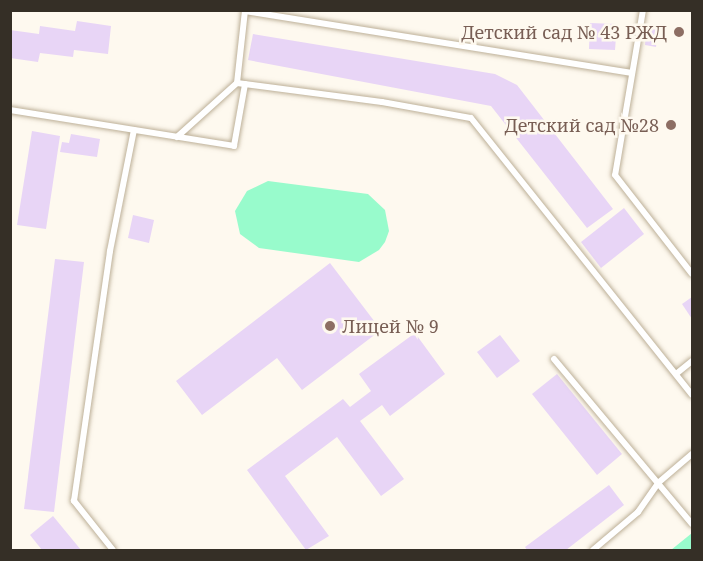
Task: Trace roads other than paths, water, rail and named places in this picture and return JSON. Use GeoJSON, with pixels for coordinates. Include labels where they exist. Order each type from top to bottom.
{"type":"FeatureCollection","features":[{"type":"Feature","properties":{"kind":"lane"},"geometry":{"type":"LineString","coordinates":[[643,10],[615,175],[693,274]]}},
{"type":"Feature","properties":{"kind":"lane"},"geometry":{"type":"LineString","coordinates":[[177,137],[237,83],[245,11],[632,73]]}},
{"type":"Feature","properties":{"kind":"lane"},"geometry":{"type":"LineString","coordinates":[[237,83],[471,118],[693,395]]}},
{"type":"Feature","properties":{"kind":"lane"},"geometry":{"type":"LineString","coordinates":[[10,110],[234,146],[245,84]]}},
{"type":"Feature","properties":{"kind":"lane"},"geometry":{"type":"LineString","coordinates":[[113,550],[74,501],[110,251],[134,130]]}},
{"type":"Feature","properties":{"kind":"lane"},"geometry":{"type":"LineString","coordinates":[[554,359],[693,524]]}},
{"type":"Feature","properties":{"kind":"lane"},"geometry":{"type":"LineString","coordinates":[[676,374],[693,361]]}},
{"type":"Feature","properties":{"kind":"lane"},"geometry":{"type":"LineString","coordinates":[[593,550],[639,512],[658,483],[693,454]]}},
{"type":"Feature","properties":{"kind":"place","name":"Детский сад № 43 РЖД"},"geometry":{"type":"Point","coordinates":[679,32]}},
{"type":"Feature","properties":{"kind":"place","name":"Детский сад №28"},"geometry":{"type":"Point","coordinates":[671,125]}},
{"type":"Feature","properties":{"kind":"place","name":"Лицей № 9"},"geometry":{"type":"Point","coordinates":[330,326]}}]}
